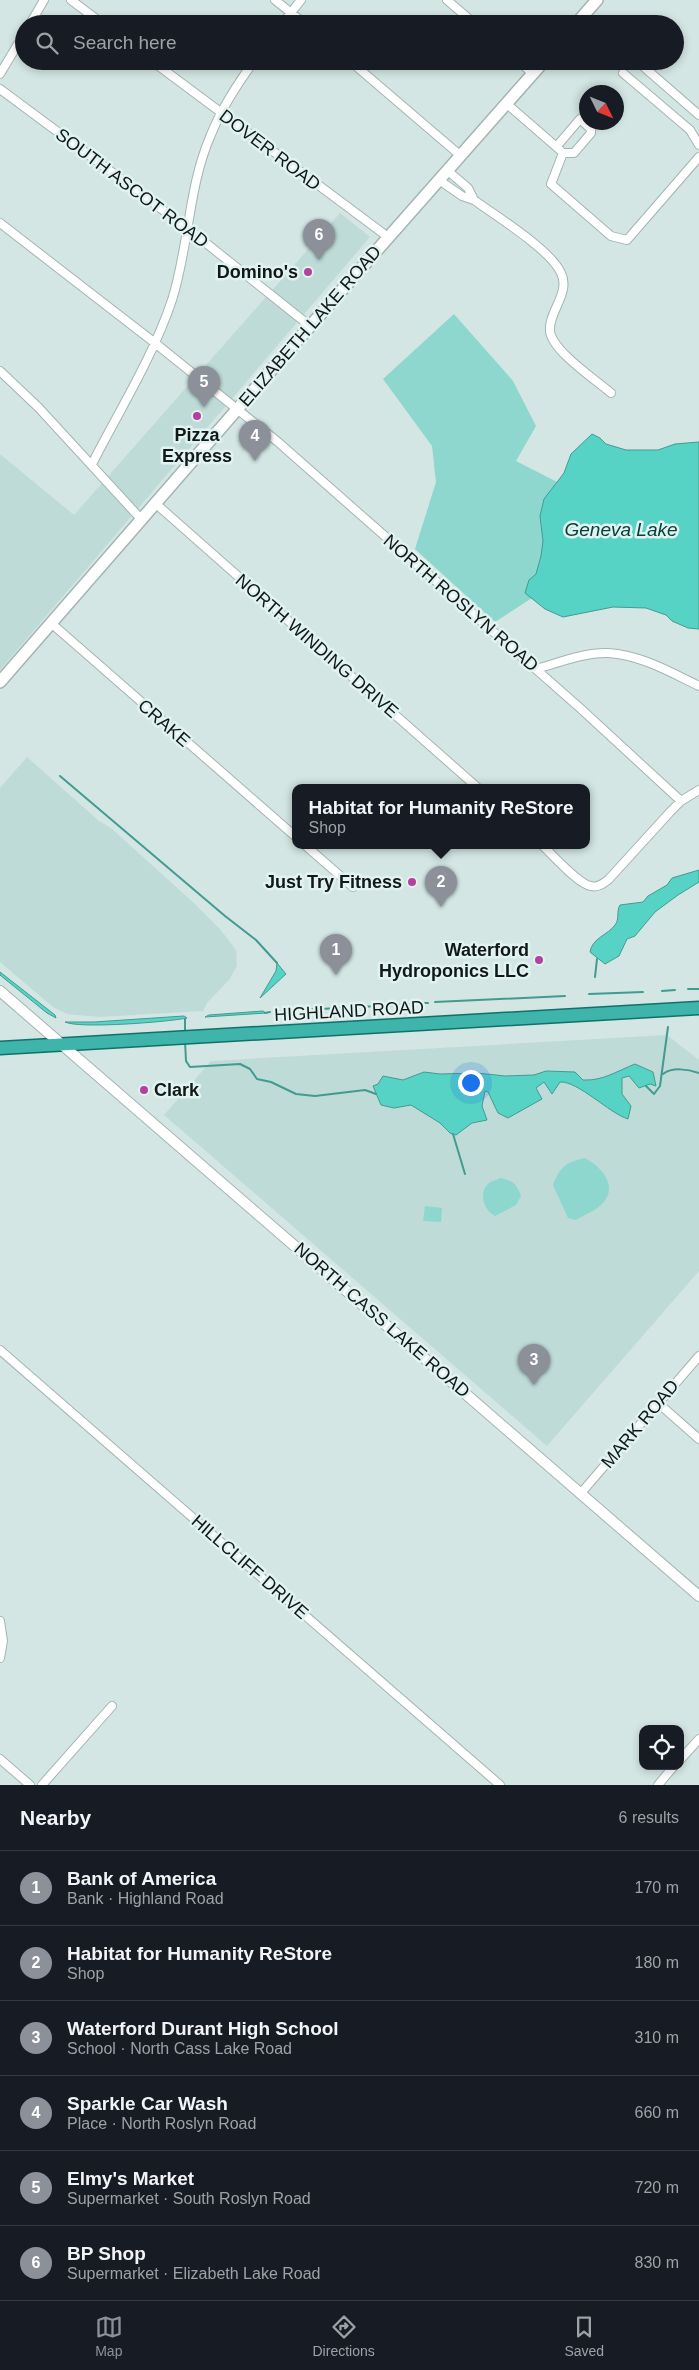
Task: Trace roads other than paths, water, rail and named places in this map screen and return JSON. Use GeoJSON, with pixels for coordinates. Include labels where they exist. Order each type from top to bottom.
{"type":"FeatureCollection","features":[{"type":"Feature","properties":{"kind":"highway","name":"HIGHLAND ROAD"},"geometry":{"type":"LineString","coordinates":[[0,1048],[699,1008]]}},
{"type":"Feature","properties":{"kind":"main road"},"geometry":{"type":"LineString","coordinates":[[584,15],[597,0]]}},
{"type":"Feature","properties":{"kind":"main road","name":"ELIZABETH LAKE ROAD"},"geometry":{"type":"LineString","coordinates":[[0,682],[237,409],[536,70]]}},
{"type":"Feature","properties":{"kind":"street"},"geometry":{"type":"LineString","coordinates":[[35,15],[44,0]]}},
{"type":"Feature","properties":{"kind":"street"},"geometry":{"type":"LineString","coordinates":[[71,0],[91,15]]}},
{"type":"Feature","properties":{"kind":"street"},"geometry":{"type":"LineString","coordinates":[[276,0],[295,15]]}},
{"type":"Feature","properties":{"kind":"street"},"geometry":{"type":"LineString","coordinates":[[290,15],[301,0]]}},
{"type":"Feature","properties":{"kind":"street"},"geometry":{"type":"LineString","coordinates":[[447,0],[464,15]]}},
{"type":"Feature","properties":{"kind":"street"},"geometry":{"type":"LineString","coordinates":[[0,74],[15,49]]}},
{"type":"Feature","properties":{"kind":"street","name":"DOVER ROAD"},"geometry":{"type":"LineString","coordinates":[[164,70],[388,237]]}},
{"type":"Feature","properties":{"kind":"street"},"geometry":{"type":"LineString","coordinates":[[92,464],[155,343],[172,299],[209,138],[221,113],[248,70]]}},
{"type":"Feature","properties":{"kind":"street"},"geometry":{"type":"LineString","coordinates":[[361,70],[461,156]]}},
{"type":"Feature","properties":{"kind":"street"},"geometry":{"type":"LineString","coordinates":[[529,70],[533,74]]}},
{"type":"Feature","properties":{"kind":"street"},"geometry":{"type":"LineString","coordinates":[[647,70],[699,115]]}},
{"type":"Feature","properties":{"kind":"street"},"geometry":{"type":"LineString","coordinates":[[623,73],[690,130],[699,145]]}},
{"type":"Feature","properties":{"kind":"street","name":"SOUTH ASCOT ROAD"},"geometry":{"type":"LineString","coordinates":[[0,88],[188,228],[310,326]]}},
{"type":"Feature","properties":{"kind":"street"},"geometry":{"type":"LineString","coordinates":[[507,104],[563,153],[574,154],[591,134],[591,129],[580,119],[556,146]]}},
{"type":"Feature","properties":{"kind":"street"},"geometry":{"type":"LineString","coordinates":[[563,153],[551,184],[611,236],[627,240],[699,157]]}},
{"type":"Feature","properties":{"kind":"street"},"geometry":{"type":"LineString","coordinates":[[448,171],[468,188],[474,200]]}},
{"type":"Feature","properties":{"kind":"street"},"geometry":{"type":"LineString","coordinates":[[439,180],[462,196],[474,200],[536,246],[557,266],[563,275],[562,294],[550,331],[554,342],[610,393]]}},
{"type":"Feature","properties":{"kind":"street","name":"NORTH ROSLYN ROAD"},"geometry":{"type":"LineString","coordinates":[[0,223],[237,409],[536,669],[681,802]]}},
{"type":"Feature","properties":{"kind":"street"},"geometry":{"type":"LineString","coordinates":[[0,371],[38,407],[141,519]]}},
{"type":"Feature","properties":{"kind":"street","name":"NORTH WINDING DRIVE"},"geometry":{"type":"LineString","coordinates":[[155,504],[473,784]]}},
{"type":"Feature","properties":{"kind":"street","name":"CRAKE"},"geometry":{"type":"LineString","coordinates":[[50,624],[292,834]]}},
{"type":"Feature","properties":{"kind":"street"},"geometry":{"type":"LineString","coordinates":[[536,669],[607,653],[649,662],[699,686]]}},
{"type":"Feature","properties":{"kind":"street"},"geometry":{"type":"LineString","coordinates":[[546,849],[583,882],[592,886],[602,885],[681,802],[699,790]]}},
{"type":"Feature","properties":{"kind":"street"},"geometry":{"type":"LineString","coordinates":[[309,849],[353,887]]}},
{"type":"Feature","properties":{"kind":"street","name":"NORTH CASS LAKE ROAD"},"geometry":{"type":"LineString","coordinates":[[0,991],[699,1596]]}},
{"type":"Feature","properties":{"kind":"street","name":"HILLCLIFF DRIVE"},"geometry":{"type":"LineString","coordinates":[[0,1350],[500,1785]]}},
{"type":"Feature","properties":{"kind":"street","name":"MARK ROAD"},"geometry":{"type":"LineString","coordinates":[[582,1493],[699,1356]]}},
{"type":"Feature","properties":{"kind":"street"},"geometry":{"type":"LineString","coordinates":[[658,1403],[699,1438]]}},
{"type":"Feature","properties":{"kind":"street"},"geometry":{"type":"LineString","coordinates":[[0,1621],[3,1641],[0,1658]]}},
{"type":"Feature","properties":{"kind":"street"},"geometry":{"type":"LineString","coordinates":[[42,1785],[112,1706]]}},
{"type":"Feature","properties":{"kind":"street"},"geometry":{"type":"LineString","coordinates":[[684,1755],[699,1738]]}},
{"type":"Feature","properties":{"kind":"street"},"geometry":{"type":"LineString","coordinates":[[0,1759],[30,1785]]}},
{"type":"Feature","properties":{"kind":"street"},"geometry":{"type":"LineString","coordinates":[[658,1785],[671,1770]]}},
{"type":"Feature","properties":{"kind":"water","name":"Geneva Lake"},"geometry":{"type":"Polygon","coordinates":[[[592,434],[606,444],[626,450],[658,450],[675,444],[699,442],[699,629],[688,628],[672,621],[666,615],[646,608],[613,607],[563,617],[545,609],[525,593],[529,580],[536,574],[541,556],[543,541],[540,516],[544,499],[564,473],[571,454],[592,434]]]}},
{"type":"Feature","properties":{"kind":"water"},"geometry":{"type":"Polygon","coordinates":[[[699,870],[699,882],[655,912],[635,936],[627,939],[619,956],[605,964],[590,952],[594,943],[615,925],[620,905],[643,902],[648,896],[667,885],[672,878],[699,870]]]}},
{"type":"Feature","properties":{"kind":"water"},"geometry":{"type":"Polygon","coordinates":[[[277,963],[286,974],[260,998],[276,971],[277,963]]]}},
{"type":"Feature","properties":{"kind":"water"},"geometry":{"type":"Polygon","coordinates":[[[0,972],[55,1015],[56,1018],[47,1013],[0,975],[0,972]]]}},
{"type":"Feature","properties":{"kind":"water"},"geometry":{"type":"Polygon","coordinates":[[[263,1011],[266,1013],[205,1017],[209,1015],[263,1011]]]}},
{"type":"Feature","properties":{"kind":"water"},"geometry":{"type":"Polygon","coordinates":[[[184,1016],[187,1018],[124,1024],[87,1025],[65,1022],[94,1022],[184,1016]]]}},
{"type":"Feature","properties":{"kind":"water"},"geometry":{"type":"Polygon","coordinates":[[[635,1064],[653,1072],[656,1086],[650,1084],[639,1088],[629,1076],[622,1078],[622,1094],[631,1106],[628,1119],[567,1083],[560,1082],[552,1094],[544,1082],[536,1088],[542,1099],[508,1118],[498,1113],[488,1092],[485,1091],[482,1106],[487,1120],[472,1123],[456,1135],[450,1133],[440,1123],[411,1105],[394,1108],[381,1105],[373,1086],[378,1084],[383,1076],[403,1080],[424,1072],[440,1074],[477,1073],[505,1076],[534,1075],[546,1071],[575,1072],[583,1080],[590,1080],[603,1077],[635,1064]]]}},
{"type":"Feature","properties":{"kind":"waterway"},"geometry":{"type":"LineString","coordinates":[[60,776],[256,940],[277,963]]}},
{"type":"Feature","properties":{"kind":"waterway"},"geometry":{"type":"LineString","coordinates":[[595,977],[597,959]]}},
{"type":"Feature","properties":{"kind":"waterway"},"geometry":{"type":"LineString","coordinates":[[688,989],[699,989]]}},
{"type":"Feature","properties":{"kind":"waterway"},"geometry":{"type":"LineString","coordinates":[[662,991],[675,990]]}},
{"type":"Feature","properties":{"kind":"waterway"},"geometry":{"type":"LineString","coordinates":[[589,994],[643,992]]}},
{"type":"Feature","properties":{"kind":"waterway"},"geometry":{"type":"LineString","coordinates":[[435,1002],[565,996]]}},
{"type":"Feature","properties":{"kind":"waterway"},"geometry":{"type":"LineString","coordinates":[[423,1003],[428,1003]]}},
{"type":"Feature","properties":{"kind":"waterway"},"geometry":{"type":"LineString","coordinates":[[282,1011],[416,1004]]}},
{"type":"Feature","properties":{"kind":"waterway"},"geometry":{"type":"LineString","coordinates":[[265,1013],[270,1012]]}},
{"type":"Feature","properties":{"kind":"waterway"},"geometry":{"type":"LineString","coordinates":[[185,1019],[185,1031]]}},
{"type":"Feature","properties":{"kind":"waterway"},"geometry":{"type":"LineString","coordinates":[[646,1086],[654,1094],[660,1086],[668,1027]]}},
{"type":"Feature","properties":{"kind":"waterway"},"geometry":{"type":"LineString","coordinates":[[185,1041],[186,1061],[190,1067],[240,1064],[250,1069],[257,1079],[271,1082],[296,1094],[315,1096],[365,1090],[376,1094]]}},
{"type":"Feature","properties":{"kind":"waterway"},"geometry":{"type":"LineString","coordinates":[[663,1074],[671,1070],[680,1069],[699,1073]]}},
{"type":"Feature","properties":{"kind":"waterway"},"geometry":{"type":"LineString","coordinates":[[453,1134],[465,1174]]}},
{"type":"Feature","properties":{"kind":"place","name":"BP Shop"},"geometry":{"type":"Point","coordinates":[319,260]}},
{"type":"Feature","properties":{"kind":"place","name":"Domino's"},"geometry":{"type":"Point","coordinates":[308,272]}},
{"type":"Feature","properties":{"kind":"place","name":"Elmy's Market"},"geometry":{"type":"Point","coordinates":[204,407]}},
{"type":"Feature","properties":{"kind":"place","name":"Pizza Express"},"geometry":{"type":"Point","coordinates":[197,416]}},
{"type":"Feature","properties":{"kind":"place","name":"Sparkle Car Wash"},"geometry":{"type":"Point","coordinates":[255,461]}},
{"type":"Feature","properties":{"kind":"place","name":"Just Try Fitness"},"geometry":{"type":"Point","coordinates":[412,882]}},
{"type":"Feature","properties":{"kind":"place","name":"Habitat for Humanity ReStore"},"geometry":{"type":"Point","coordinates":[441,907]}},
{"type":"Feature","properties":{"kind":"place","name":"Waterford Hydroponics LLC"},"geometry":{"type":"Point","coordinates":[539,960]}},
{"type":"Feature","properties":{"kind":"place","name":"Bank of America"},"geometry":{"type":"Point","coordinates":[336,975]}},
{"type":"Feature","properties":{"kind":"place","name":"Clark"},"geometry":{"type":"Point","coordinates":[144,1090]}},
{"type":"Feature","properties":{"kind":"place","name":"Waterford Durant High School"},"geometry":{"type":"Point","coordinates":[534,1385]}}]}
